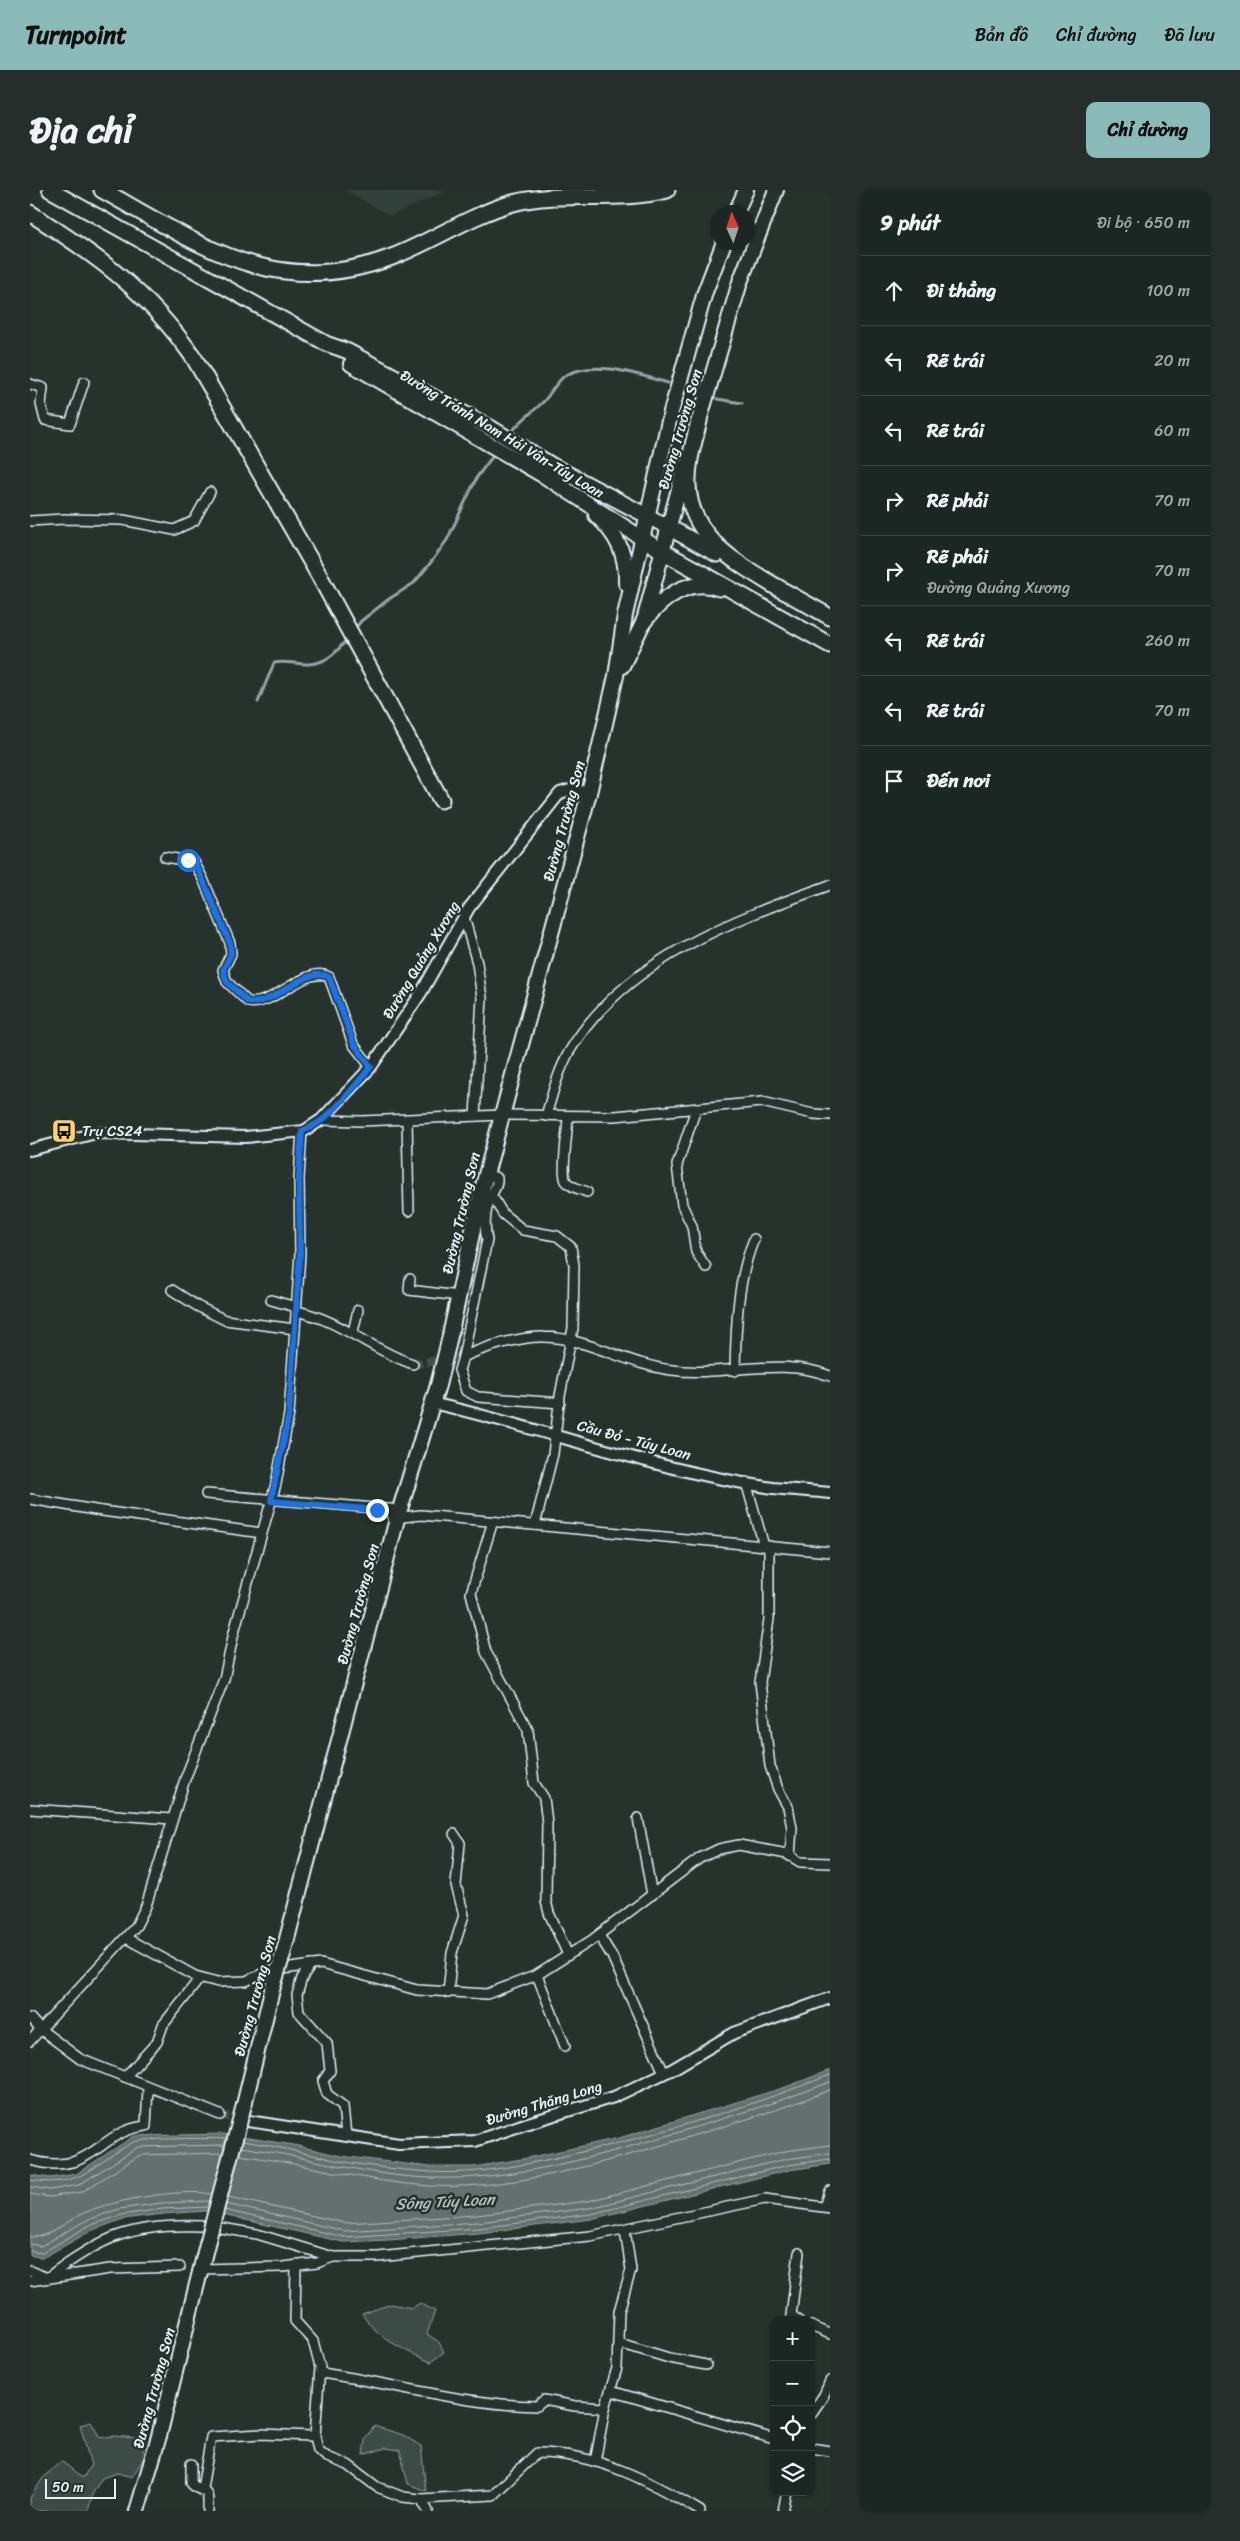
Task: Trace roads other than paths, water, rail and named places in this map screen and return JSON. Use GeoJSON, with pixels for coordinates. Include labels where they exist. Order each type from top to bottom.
{"type":"FeatureCollection","features":[{"type":"Feature","properties":{"kind":"highway","name":"Đường Tránh Nam Hải Vân-Túy Loan"},"geometry":{"type":"LineString","coordinates":[[50,190],[327,344],[347,351],[491,428],[519,446],[648,514],[668,527]]}},
{"type":"Feature","properties":{"kind":"highway"},"geometry":{"type":"LineString","coordinates":[[102,190],[206,248],[233,259],[262,268],[290,273],[327,273],[357,269],[394,256],[487,212],[515,203],[545,198],[637,194],[667,190]]}},
{"type":"Feature","properties":{"kind":"highway"},"geometry":{"type":"LineString","coordinates":[[739,205],[746,190]]}},
{"type":"Feature","properties":{"kind":"highway","name":"Đường Trường Sơn"},"geometry":{"type":"LineString","coordinates":[[616,676],[644,621],[668,527],[740,282],[776,190]]}},
{"type":"Feature","properties":{"kind":"highway"},"geometry":{"type":"LineString","coordinates":[[30,213],[84,247],[117,272],[131,284],[174,330],[214,392],[335,605],[439,796]]}},
{"type":"Feature","properties":{"kind":"highway","name":"Đường Trường Sơn"},"geometry":{"type":"LineString","coordinates":[[137,2511],[202,2269],[272,1990],[397,1519],[438,1386],[486,1174],[589,793],[616,676],[625,615],[674,403],[706,292],[721,250]]}},
{"type":"Feature","properties":{"kind":"highway","name":"Đường Tránh Nam Hải Vân-Túy Loan"},"geometry":{"type":"LineString","coordinates":[[327,344],[347,361],[511,459],[546,477],[643,537],[662,551]]}},
{"type":"Feature","properties":{"kind":"highway"},"geometry":{"type":"LineString","coordinates":[[699,421],[690,458],[688,487],[701,527],[712,542],[732,559],[784,591]]}},
{"type":"Feature","properties":{"kind":"highway"},"geometry":{"type":"LineString","coordinates":[[546,477],[589,508],[611,529],[619,542],[626,565],[625,615]]}},
{"type":"Feature","properties":{"kind":"highway"},"geometry":{"type":"LineString","coordinates":[[668,527],[830,617]]}},
{"type":"Feature","properties":{"kind":"highway"},"geometry":{"type":"LineString","coordinates":[[662,551],[830,645]]}},
{"type":"Feature","properties":{"kind":"highway"},"geometry":{"type":"LineString","coordinates":[[644,621],[658,603],[675,592],[698,584],[714,586],[771,612]]}},
{"type":"Feature","properties":{"kind":"street"},"geometry":{"type":"LineString","coordinates":[[30,384],[43,388],[41,404],[45,420],[70,424],[84,382]]}},
{"type":"Feature","properties":{"kind":"street"},"geometry":{"type":"LineString","coordinates":[[30,522],[64,519],[123,520],[174,530],[194,520],[210,492]]}},
{"type":"Feature","properties":{"kind":"street","name":"Đường Quảng Xương"},"geometry":{"type":"LineString","coordinates":[[30,1150],[96,1133],[246,1137],[302,1131],[321,1120],[371,1067],[432,976],[464,917],[498,869],[560,793],[573,789],[589,793]]}},
{"type":"Feature","properties":{"kind":"street"},"geometry":{"type":"LineString","coordinates":[[165,857],[194,862],[199,871],[230,943],[231,954],[223,970],[227,982],[248,1002],[252,1003],[271,997],[315,975],[329,977],[354,1044],[371,1067]]}},
{"type":"Feature","properties":{"kind":"street"},"geometry":{"type":"LineString","coordinates":[[546,1116],[560,1070],[570,1051],[599,1012],[620,993],[667,958],[714,932],[744,918],[830,885]]}},
{"type":"Feature","properties":{"kind":"street"},"geometry":{"type":"LineString","coordinates":[[464,917],[478,963],[482,998],[475,1116]]}},
{"type":"Feature","properties":{"kind":"street"},"geometry":{"type":"LineString","coordinates":[[321,1120],[407,1120],[502,1115],[615,1116],[762,1102],[813,1114],[830,1115]]}},
{"type":"Feature","properties":{"kind":"street"},"geometry":{"type":"LineString","coordinates":[[696,1109],[676,1165],[682,1205],[692,1226],[696,1252],[706,1267]]}},
{"type":"Feature","properties":{"kind":"street"},"geometry":{"type":"LineString","coordinates":[[568,1116],[568,1135],[563,1173],[565,1180],[571,1186],[587,1192]]}},
{"type":"Feature","properties":{"kind":"street"},"geometry":{"type":"LineString","coordinates":[[407,1120],[409,1211]]}},
{"type":"Feature","properties":{"kind":"street"},"geometry":{"type":"LineString","coordinates":[[30,2041],[136,1926],[146,1906],[185,1779],[224,1679],[271,1501],[289,1414],[300,1254],[299,1178],[302,1131]]}},
{"type":"Feature","properties":{"kind":"street"},"geometry":{"type":"LineString","coordinates":[[486,1174],[496,1178],[496,1191],[489,1198],[485,1232],[486,1240],[459,1370],[466,1391],[478,1397],[560,1403]]}},
{"type":"Feature","properties":{"kind":"street"},"geometry":{"type":"LineString","coordinates":[[489,1198],[494,1199],[503,1214],[523,1230],[557,1236],[571,1248],[574,1266],[573,1328],[554,1435],[553,1454],[535,1525]]}},
{"type":"Feature","properties":{"kind":"street"},"geometry":{"type":"LineString","coordinates":[[735,1371],[740,1290],[745,1264],[754,1239]]}},
{"type":"Feature","properties":{"kind":"street"},"geometry":{"type":"LineString","coordinates":[[410,1279],[409,1290],[459,1296]]}},
{"type":"Feature","properties":{"kind":"street"},"geometry":{"type":"LineString","coordinates":[[172,1290],[197,1306],[225,1320],[295,1329]]}},
{"type":"Feature","properties":{"kind":"street"},"geometry":{"type":"LineString","coordinates":[[271,1300],[315,1315],[353,1332],[391,1356],[413,1364]]}},
{"type":"Feature","properties":{"kind":"street"},"geometry":{"type":"LineString","coordinates":[[353,1332],[358,1310]]}},
{"type":"Feature","properties":{"kind":"street"},"geometry":{"type":"LineString","coordinates":[[463,1357],[531,1337],[570,1340],[671,1370],[735,1371],[785,1367],[816,1370],[830,1376]]}},
{"type":"Feature","properties":{"kind":"street","name":"Cầu Đỏ - Túy Loan"},"geometry":{"type":"LineString","coordinates":[[432,1403],[486,1415],[674,1468],[773,1488],[830,1493]]}},
{"type":"Feature","properties":{"kind":"street"},"geometry":{"type":"LineString","coordinates":[[746,1482],[767,1546],[769,1619],[760,1682],[770,1766],[778,1789],[788,1808],[792,1828],[790,1856]]}},
{"type":"Feature","properties":{"kind":"street"},"geometry":{"type":"LineString","coordinates":[[206,1494],[271,1501],[391,1509],[393,1518],[397,1519],[421,1515],[493,1520],[830,1552]]}},
{"type":"Feature","properties":{"kind":"street"},"geometry":{"type":"LineString","coordinates":[[30,1499],[262,1533]]}},
{"type":"Feature","properties":{"kind":"street"},"geometry":{"type":"LineString","coordinates":[[493,1520],[471,1593],[486,1652],[528,1730],[534,1783],[544,1798],[547,1823],[546,1901],[549,1913],[568,1955]]}},
{"type":"Feature","properties":{"kind":"street"},"geometry":{"type":"LineString","coordinates":[[30,1809],[172,1818]]}},
{"type":"Feature","properties":{"kind":"street"},"geometry":{"type":"LineString","coordinates":[[638,1818],[652,1895]]}},
{"type":"Feature","properties":{"kind":"street"},"geometry":{"type":"LineString","coordinates":[[448,1993],[452,1953],[464,1915],[456,1885],[460,1843],[454,1834]]}},
{"type":"Feature","properties":{"kind":"street"},"geometry":{"type":"LineString","coordinates":[[126,1938],[200,1978],[218,1982],[246,1981],[268,1971],[321,1964],[417,1990],[487,1994],[537,1975],[599,1935],[700,1858],[719,1849],[739,1846],[790,1856],[800,1862],[830,1863]]}},
{"type":"Feature","properties":{"kind":"street"},"geometry":{"type":"LineString","coordinates":[[599,1935],[612,1956],[664,2073]]}},
{"type":"Feature","properties":{"kind":"street"},"geometry":{"type":"LineString","coordinates":[[311,1965],[302,1978],[297,1995],[299,2012],[327,2044],[330,2072],[323,2081],[327,2094],[343,2106],[346,2136]]}},
{"type":"Feature","properties":{"kind":"street"},"geometry":{"type":"LineString","coordinates":[[537,1975],[565,2046]]}},
{"type":"Feature","properties":{"kind":"street"},"geometry":{"type":"LineString","coordinates":[[125,2077],[157,2042],[163,2025],[200,1978]]}},
{"type":"Feature","properties":{"kind":"street","name":"Đường Thăng Long"},"geometry":{"type":"LineString","coordinates":[[248,2121],[399,2144],[475,2141],[528,2122],[614,2097],[664,2073],[734,2033],[830,1998]]}},
{"type":"Feature","properties":{"kind":"street"},"geometry":{"type":"LineString","coordinates":[[30,2018],[80,2059],[148,2088],[220,2115]]}},
{"type":"Feature","properties":{"kind":"street"},"geometry":{"type":"LineString","coordinates":[[30,2160],[56,2165],[72,2163],[93,2153],[123,2132],[146,2126],[148,2088]]}},
{"type":"Feature","properties":{"kind":"street"},"geometry":{"type":"LineString","coordinates":[[221,2228],[257,2234],[333,2257],[378,2257],[590,2236],[765,2199],[827,2208],[830,2190]]}},
{"type":"Feature","properties":{"kind":"street"},"geometry":{"type":"LineString","coordinates":[[47,2278],[104,2240],[138,2229],[202,2226]]}},
{"type":"Feature","properties":{"kind":"street"},"geometry":{"type":"LineString","coordinates":[[594,2462],[620,2343],[619,2311],[631,2270],[625,2230]]}},
{"type":"Feature","properties":{"kind":"street"},"geometry":{"type":"LineString","coordinates":[[792,2316],[799,2253]]}},
{"type":"Feature","properties":{"kind":"street"},"geometry":{"type":"LineString","coordinates":[[202,2269],[296,2265],[317,2263],[333,2257]]}},
{"type":"Feature","properties":{"kind":"street"},"geometry":{"type":"LineString","coordinates":[[296,2265],[295,2321],[313,2341],[321,2373],[315,2436],[318,2450],[327,2458],[348,2465],[377,2487],[403,2497],[421,2500],[493,2495],[537,2453],[552,2453],[618,2468],[660,2487],[700,2511]]}},
{"type":"Feature","properties":{"kind":"street"},"geometry":{"type":"LineString","coordinates":[[30,2280],[117,2269],[180,2267]]}},
{"type":"Feature","properties":{"kind":"street"},"geometry":{"type":"LineString","coordinates":[[30,2272],[47,2278]]}},
{"type":"Feature","properties":{"kind":"street"},"geometry":{"type":"LineString","coordinates":[[815,2328],[830,2334]]}},
{"type":"Feature","properties":{"kind":"street"},"geometry":{"type":"LineString","coordinates":[[620,2343],[669,2358],[706,2365]]}},
{"type":"Feature","properties":{"kind":"street"},"geometry":{"type":"LineString","coordinates":[[321,2373],[497,2403],[537,2406],[544,2400],[575,2406],[605,2408]]}},
{"type":"Feature","properties":{"kind":"street"},"geometry":{"type":"LineString","coordinates":[[815,2408],[824,2395],[830,2381]]}},
{"type":"Feature","properties":{"kind":"street"},"geometry":{"type":"LineString","coordinates":[[611,2391],[770,2438]]}},
{"type":"Feature","properties":{"kind":"street"},"geometry":{"type":"LineString","coordinates":[[202,2488],[211,2437],[261,2434],[315,2436]]}},
{"type":"Feature","properties":{"kind":"street"},"geometry":{"type":"LineString","coordinates":[[815,2449],[830,2451]]}},
{"type":"Feature","properties":{"kind":"street"},"geometry":{"type":"LineString","coordinates":[[191,2464],[191,2483],[193,2486],[202,2488],[209,2497],[208,2511]]}},
{"type":"Feature","properties":{"kind":"street"},"geometry":{"type":"LineString","coordinates":[[783,2511],[786,2496]]}},
{"type":"Feature","properties":{"kind":"street"},"geometry":{"type":"LineString","coordinates":[[421,2500],[428,2511]]}},
{"type":"Feature","properties":{"kind":"water","name":"Sông Túy Loan"},"geometry":{"type":"Polygon","coordinates":[[[830,2070],[830,2164],[789,2170],[591,2219],[479,2233],[343,2242],[205,2211],[123,2219],[93,2230],[42,2258],[30,2255],[30,2175],[50,2178],[76,2174],[134,2136],[223,2134],[294,2145],[341,2156],[430,2167],[474,2167],[528,2158],[619,2138],[786,2087],[830,2070]]]}},
{"type":"Feature","properties":{"kind":"waterway"},"geometry":{"type":"LineString","coordinates":[[510,434],[521,421],[543,402],[563,377],[578,370],[590,368],[617,370],[668,383]]}},
{"type":"Feature","properties":{"kind":"waterway"},"geometry":{"type":"LineString","coordinates":[[717,399],[742,403]]}},
{"type":"Feature","properties":{"kind":"waterway"},"geometry":{"type":"LineString","coordinates":[[354,630],[361,621],[389,599],[414,583],[432,561],[447,540],[477,477],[495,453]]}},
{"type":"Feature","properties":{"kind":"waterway"},"geometry":{"type":"LineString","coordinates":[[258,702],[274,663],[309,664],[321,662],[335,652],[347,639]]}},
{"type":"Feature","properties":{"kind":"tunnel"},"geometry":{"type":"LineString","coordinates":[[413,1364],[463,1357]]}},
{"type":"Feature","properties":{"kind":"tunnel"},"geometry":{"type":"LineString","coordinates":[[220,2115],[244,2120]]}},
{"type":"Feature","properties":{"kind":"place","name":"Trụ CS24"},"geometry":{"type":"Point","coordinates":[64,1131]}}]}
